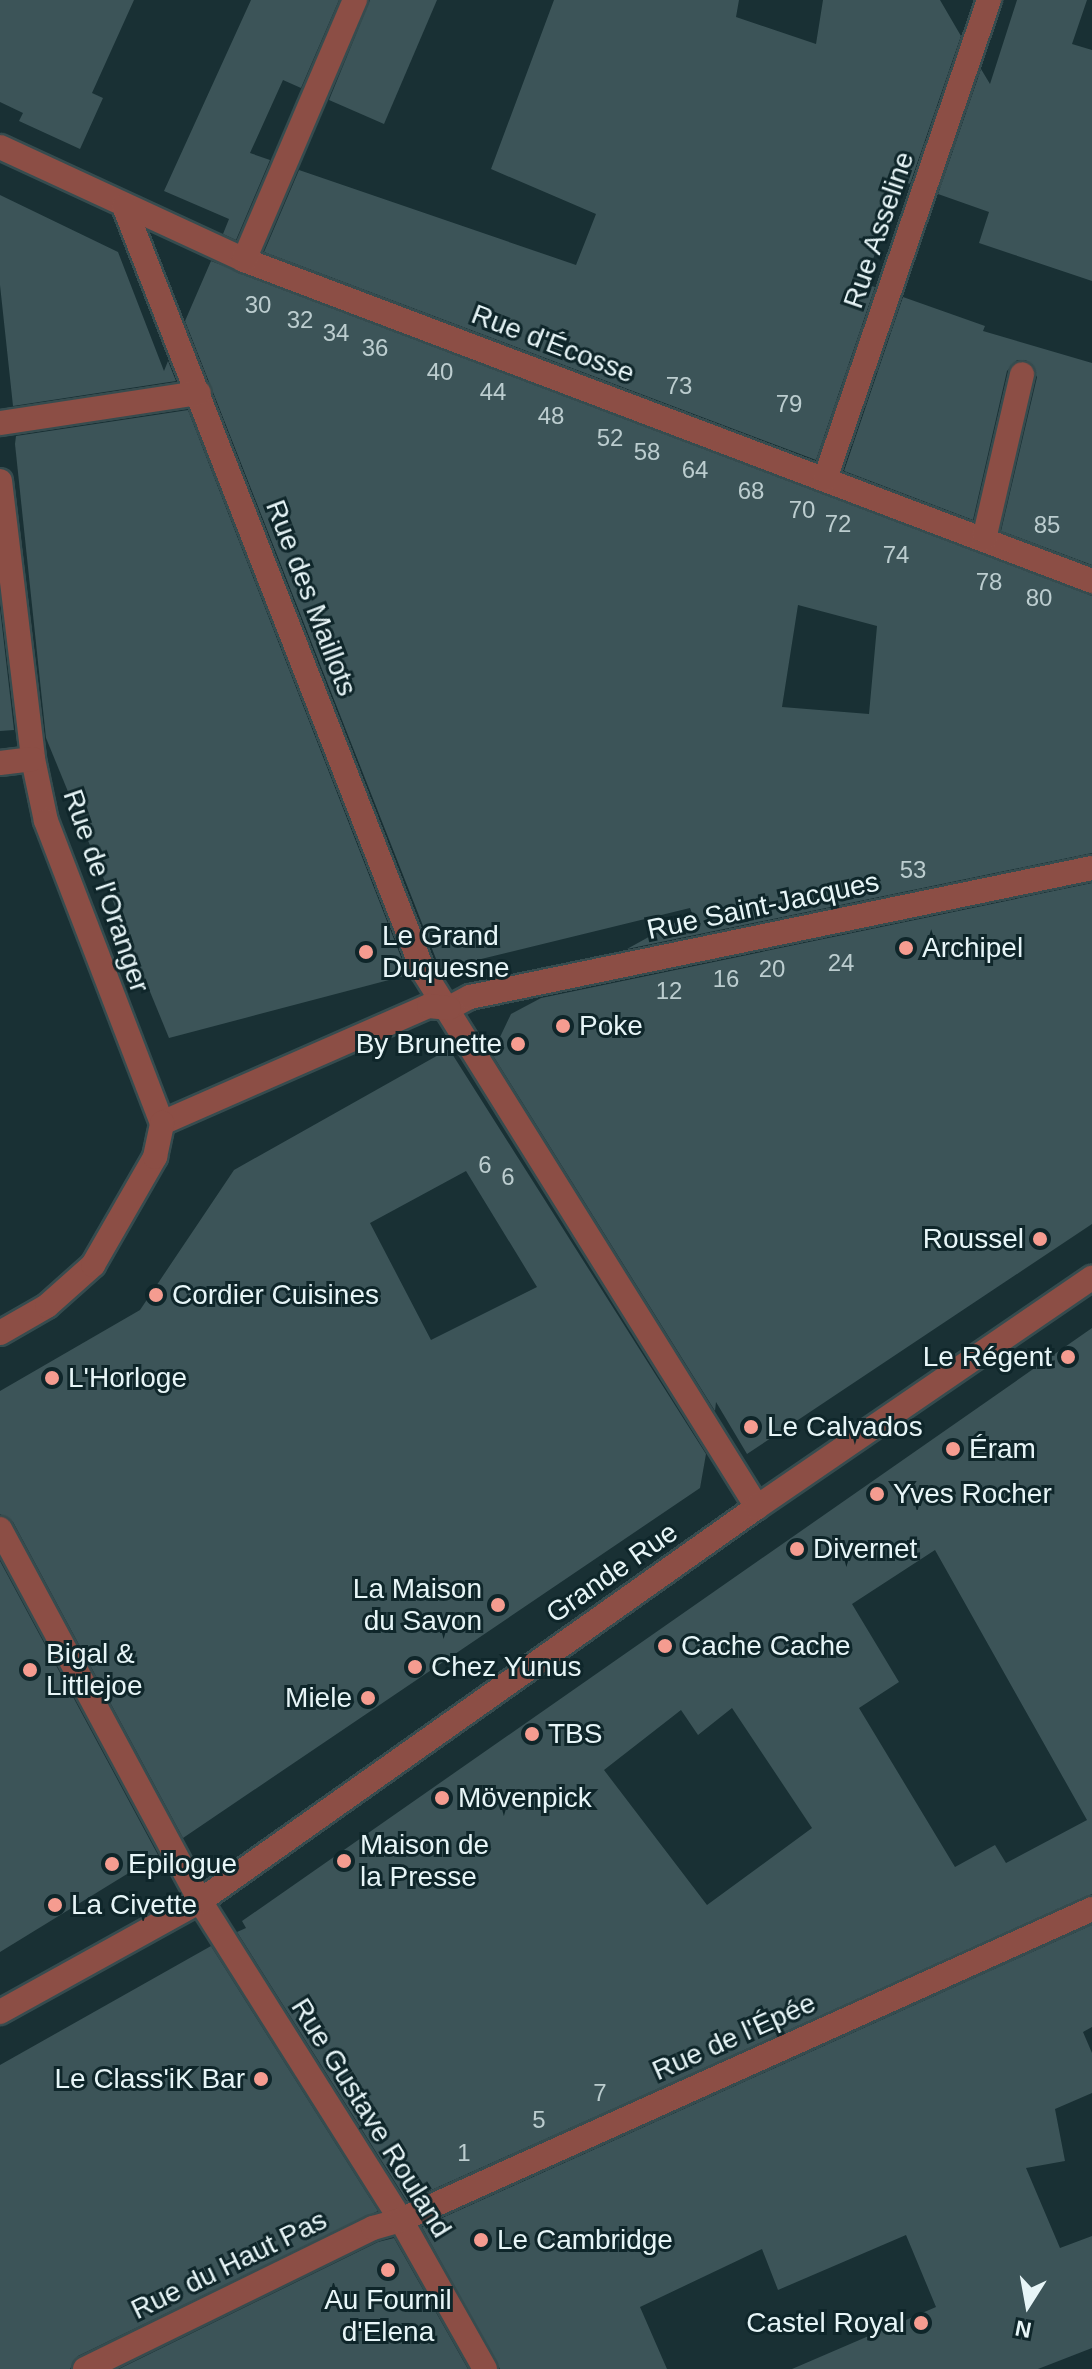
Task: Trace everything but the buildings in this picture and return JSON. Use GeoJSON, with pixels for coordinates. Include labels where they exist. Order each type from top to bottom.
{"type":"FeatureCollection","features":[{"type":"Feature","properties":{"kind":"street"},"geometry":{"type":"LineString","coordinates":[[244,260],[355,0]]}},
{"type":"Feature","properties":{"kind":"street","name":"Rue Asseline"},"geometry":{"type":"LineString","coordinates":[[825,479],[989,0]]}},
{"type":"Feature","properties":{"kind":"street","name":"Rue d'Écosse"},"geometry":{"type":"LineString","coordinates":[[0,147],[244,260],[1092,581]]}},
{"type":"Feature","properties":{"kind":"street","name":"Rue des Maillots"},"geometry":{"type":"LineString","coordinates":[[124,206],[423,971],[449,1008],[757,1507]]}},
{"type":"Feature","properties":{"kind":"street"},"geometry":{"type":"LineString","coordinates":[[984,539],[1022,374]]}},
{"type":"Feature","properties":{"kind":"street"},"geometry":{"type":"LineString","coordinates":[[0,423],[199,393]]}},
{"type":"Feature","properties":{"kind":"street","name":"Rue de l'Oranger"},"geometry":{"type":"LineString","coordinates":[[0,481],[33,759],[46,821],[162,1123]]}},
{"type":"Feature","properties":{"kind":"street"},"geometry":{"type":"LineString","coordinates":[[0,763],[33,759]]}},
{"type":"Feature","properties":{"kind":"street","name":"Rue Saint-Jacques"},"geometry":{"type":"LineString","coordinates":[[162,1123],[429,1006],[449,1008],[470,997],[1092,868]]}},
{"type":"Feature","properties":{"kind":"street"},"geometry":{"type":"LineString","coordinates":[[0,1333],[47,1306],[93,1265],[155,1157],[162,1123]]}},
{"type":"Feature","properties":{"kind":"street","name":"Grande Rue"},"geometry":{"type":"LineString","coordinates":[[0,2012],[200,1901],[757,1507],[1092,1278]]}},
{"type":"Feature","properties":{"kind":"street","name":"Rue Gustave Rouland"},"geometry":{"type":"LineString","coordinates":[[0,1529],[200,1901],[401,2220],[485,2369]]}},
{"type":"Feature","properties":{"kind":"street","name":"Rue de l'Épée"},"geometry":{"type":"LineString","coordinates":[[401,2220],[1092,1909]]}},
{"type":"Feature","properties":{"kind":"street","name":"Rue du Haut Pas"},"geometry":{"type":"LineString","coordinates":[[85,2369],[373,2228],[401,2220]]}},
{"type":"Feature","properties":{"kind":"place","name":"Archipel"},"geometry":{"type":"Point","coordinates":[906,948]}},
{"type":"Feature","properties":{"kind":"place","name":"Le Grand Duquesne"},"geometry":{"type":"Point","coordinates":[366,952]}},
{"type":"Feature","properties":{"kind":"place","name":"Poke"},"geometry":{"type":"Point","coordinates":[563,1026]}},
{"type":"Feature","properties":{"kind":"place","name":"By Brunette"},"geometry":{"type":"Point","coordinates":[518,1044]}},
{"type":"Feature","properties":{"kind":"place","name":"Roussel"},"geometry":{"type":"Point","coordinates":[1040,1239]}},
{"type":"Feature","properties":{"kind":"place","name":"Cordier Cuisines"},"geometry":{"type":"Point","coordinates":[156,1295]}},
{"type":"Feature","properties":{"kind":"place","name":"Le Régent"},"geometry":{"type":"Point","coordinates":[1068,1357]}},
{"type":"Feature","properties":{"kind":"place","name":"L'Horloge"},"geometry":{"type":"Point","coordinates":[52,1378]}},
{"type":"Feature","properties":{"kind":"place","name":"Le Calvados"},"geometry":{"type":"Point","coordinates":[751,1427]}},
{"type":"Feature","properties":{"kind":"place","name":"Éram"},"geometry":{"type":"Point","coordinates":[953,1449]}},
{"type":"Feature","properties":{"kind":"place","name":"Yves Rocher"},"geometry":{"type":"Point","coordinates":[877,1494]}},
{"type":"Feature","properties":{"kind":"place","name":"Divernet"},"geometry":{"type":"Point","coordinates":[797,1549]}},
{"type":"Feature","properties":{"kind":"place","name":"La Maison du Savon"},"geometry":{"type":"Point","coordinates":[498,1605]}},
{"type":"Feature","properties":{"kind":"place","name":"Cache Cache"},"geometry":{"type":"Point","coordinates":[665,1646]}},
{"type":"Feature","properties":{"kind":"place","name":"Chez Yunus"},"geometry":{"type":"Point","coordinates":[415,1667]}},
{"type":"Feature","properties":{"kind":"place","name":"Bigal & Littlejoe"},"geometry":{"type":"Point","coordinates":[30,1670]}},
{"type":"Feature","properties":{"kind":"place","name":"Miele"},"geometry":{"type":"Point","coordinates":[368,1698]}},
{"type":"Feature","properties":{"kind":"place","name":"TBS"},"geometry":{"type":"Point","coordinates":[532,1734]}},
{"type":"Feature","properties":{"kind":"place","name":"Mövenpick"},"geometry":{"type":"Point","coordinates":[442,1798]}},
{"type":"Feature","properties":{"kind":"place","name":"Maison de la Presse"},"geometry":{"type":"Point","coordinates":[344,1861]}},
{"type":"Feature","properties":{"kind":"place","name":"Epilogue"},"geometry":{"type":"Point","coordinates":[112,1864]}},
{"type":"Feature","properties":{"kind":"place","name":"La Civette"},"geometry":{"type":"Point","coordinates":[55,1905]}},
{"type":"Feature","properties":{"kind":"place","name":"Le Class'iK Bar"},"geometry":{"type":"Point","coordinates":[261,2079]}},
{"type":"Feature","properties":{"kind":"place","name":"Le Cambridge"},"geometry":{"type":"Point","coordinates":[481,2240]}},
{"type":"Feature","properties":{"kind":"place","name":"Au Fournil d'Elena"},"geometry":{"type":"Point","coordinates":[388,2270]}},
{"type":"Feature","properties":{"kind":"place","name":"Castel Royal"},"geometry":{"type":"Point","coordinates":[921,2323]}}]}
